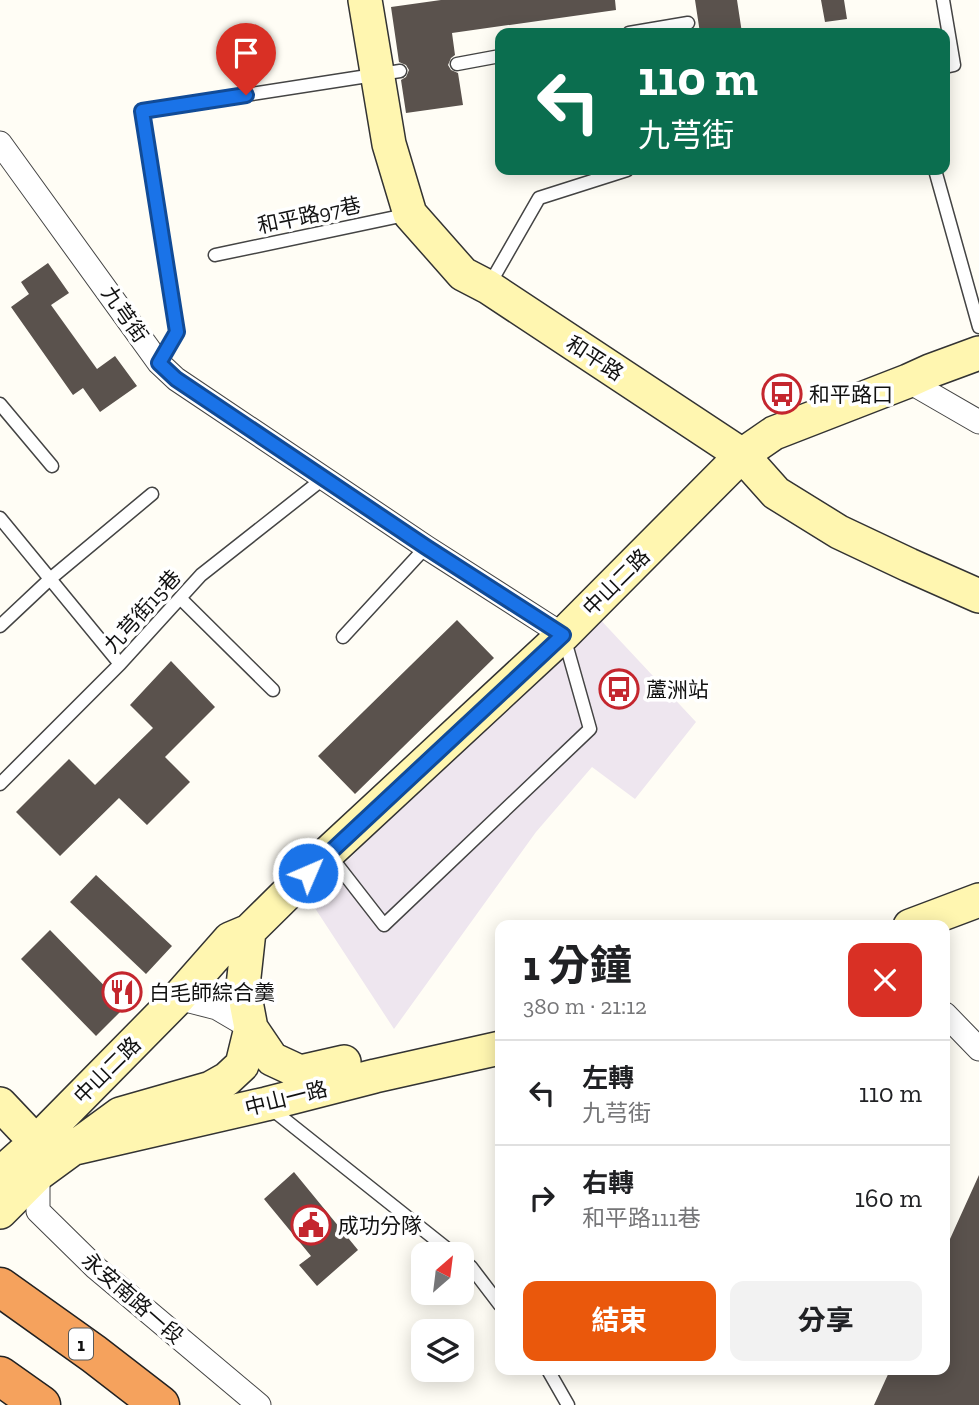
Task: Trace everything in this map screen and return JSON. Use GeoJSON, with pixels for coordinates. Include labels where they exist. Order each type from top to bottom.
{"type":"FeatureCollection","features":[{"type":"Feature","properties":{"kind":"highway","name":"1"},"geometry":{"type":"LineString","coordinates":[[0,1287],[160,1405]]}},
{"type":"Feature","properties":{"kind":"highway"},"geometry":{"type":"LineString","coordinates":[[0,1376],[41,1405]]}},
{"type":"Feature","properties":{"kind":"street","name":"和平路"},"geometry":{"type":"LineString","coordinates":[[365,0],[389,73],[389,144],[410,214],[463,274],[742,455],[776,493],[839,532],[979,596]]}},
{"type":"Feature","properties":{"kind":"street","name":"九芎街"},"geometry":{"type":"LineString","coordinates":[[0,143],[159,363],[176,379],[426,547],[563,635]]}},
{"type":"Feature","properties":{"kind":"street","name":"中山二路"},"geometry":{"type":"LineString","coordinates":[[37,1158],[230,939],[249,931],[328,853],[563,635],[742,455],[774,433],[979,353]]}},
{"type":"Feature","properties":{"kind":"street"},"geometry":{"type":"LineString","coordinates":[[908,381],[979,422]]}},
{"type":"Feature","properties":{"kind":"street"},"geometry":{"type":"LineString","coordinates":[[926,920],[979,900]]}},
{"type":"Feature","properties":{"kind":"street"},"geometry":{"type":"LineString","coordinates":[[950,933],[979,922]]}},
{"type":"Feature","properties":{"kind":"street","name":"中山一路"},"geometry":{"type":"LineString","coordinates":[[249,931],[243,986],[251,1028],[272,1059],[300,1072],[495,1026]]}},
{"type":"Feature","properties":{"kind":"street"},"geometry":{"type":"LineString","coordinates":[[178,998],[217,1008],[251,1028]]}},
{"type":"Feature","properties":{"kind":"street"},"geometry":{"type":"LineString","coordinates":[[950,1019],[979,1049]]}},
{"type":"Feature","properties":{"kind":"street","name":"中山一路"},"geometry":{"type":"LineString","coordinates":[[71,1149],[120,1114],[211,1088],[227,1079],[242,1065],[251,1028]]}},
{"type":"Feature","properties":{"kind":"street","name":"中山一路"},"geometry":{"type":"LineString","coordinates":[[37,1158],[495,1049]]}},
{"type":"Feature","properties":{"kind":"street"},"geometry":{"type":"LineString","coordinates":[[0,1104],[37,1158]]}},
{"type":"Feature","properties":{"kind":"street"},"geometry":{"type":"LineString","coordinates":[[0,1174],[37,1158]]}},
{"type":"Feature","properties":{"kind":"street"},"geometry":{"type":"LineString","coordinates":[[0,1212],[37,1158]]}},
{"type":"Feature","properties":{"kind":"street","name":"永安南路一段"},"geometry":{"type":"LineString","coordinates":[[37,1158],[38,1211],[96,1268],[259,1405]]}},
{"type":"Feature","properties":{"kind":"lane"},"geometry":{"type":"LineString","coordinates":[[943,0],[948,28]]}},
{"type":"Feature","properties":{"kind":"lane"},"geometry":{"type":"LineString","coordinates":[[658,28],[688,23]]}},
{"type":"Feature","properties":{"kind":"lane"},"geometry":{"type":"LineString","coordinates":[[950,41],[954,65],[950,66]]}},
{"type":"Feature","properties":{"kind":"lane"},"geometry":{"type":"LineString","coordinates":[[457,64],[495,57]]}},
{"type":"Feature","properties":{"kind":"lane"},"geometry":{"type":"LineString","coordinates":[[159,363],[177,332],[142,111],[389,73]]}},
{"type":"Feature","properties":{"kind":"lane"},"geometry":{"type":"LineString","coordinates":[[488,288],[539,198],[611,175]]}},
{"type":"Feature","properties":{"kind":"lane"},"geometry":{"type":"LineString","coordinates":[[936,175],[979,327]]}},
{"type":"Feature","properties":{"kind":"lane","name":"和平路97巷"},"geometry":{"type":"LineString","coordinates":[[215,255],[410,214]]}},
{"type":"Feature","properties":{"kind":"lane"},"geometry":{"type":"LineString","coordinates":[[0,404],[52,466]]}},
{"type":"Feature","properties":{"kind":"lane","name":"九芎街15巷"},"geometry":{"type":"LineString","coordinates":[[0,784],[120,664],[201,575],[324,478]]}},
{"type":"Feature","properties":{"kind":"lane"},"geometry":{"type":"LineString","coordinates":[[0,626],[50,579],[152,494]]}},
{"type":"Feature","properties":{"kind":"lane"},"geometry":{"type":"LineString","coordinates":[[0,519],[120,664]]}},
{"type":"Feature","properties":{"kind":"lane"},"geometry":{"type":"LineString","coordinates":[[343,637],[426,547]]}},
{"type":"Feature","properties":{"kind":"lane"},"geometry":{"type":"LineString","coordinates":[[180,598],[273,690]]}},
{"type":"Feature","properties":{"kind":"lane"},"geometry":{"type":"LineString","coordinates":[[328,853],[384,925],[590,729],[563,635]]}},
{"type":"Feature","properties":{"kind":"lane"},"geometry":{"type":"LineString","coordinates":[[266,1104],[440,1242]]}},
{"type":"Feature","properties":{"kind":"lane"},"geometry":{"type":"LineString","coordinates":[[474,1271],[495,1298]]}},
{"type":"Feature","properties":{"kind":"lane"},"geometry":{"type":"LineString","coordinates":[[551,1375],[568,1405]]}},
{"type":"Feature","properties":{"kind":"shaded area"},"geometry":{"type":"Polygon","coordinates":[[[596,615],[696,722],[635,799],[592,767],[536,832],[394,1029],[309,899],[596,615]]]}},
{"type":"Feature","properties":{"kind":"building"},"geometry":{"type":"Polygon","coordinates":[[[441,0],[615,0],[616,10],[452,33],[455,55],[448,65],[458,73],[463,105],[406,113],[401,80],[409,70],[399,62],[391,7],[441,0]]]}},
{"type":"Feature","properties":{"kind":"building"},"geometry":{"type":"Polygon","coordinates":[[[695,0],[737,0],[741,28],[699,28],[695,0]]]}},
{"type":"Feature","properties":{"kind":"building"},"geometry":{"type":"Polygon","coordinates":[[[821,0],[844,0],[847,19],[825,22],[821,0]]]}},
{"type":"Feature","properties":{"kind":"building"},"geometry":{"type":"Polygon","coordinates":[[[48,263],[69,293],[51,305],[97,369],[115,356],[137,386],[100,412],[83,388],[73,395],[11,307],[29,294],[21,282],[48,263]]]}},
{"type":"Feature","properties":{"kind":"building"},"geometry":{"type":"Polygon","coordinates":[[[457,620],[494,658],[355,794],[318,756],[457,620]]]}},
{"type":"Feature","properties":{"kind":"building"},"geometry":{"type":"Polygon","coordinates":[[[171,661],[215,707],[165,757],[190,782],[147,825],[119,798],[60,856],[16,812],[69,759],[95,785],[153,728],[130,705],[171,661]]]}},
{"type":"Feature","properties":{"kind":"building"},"geometry":{"type":"Polygon","coordinates":[[[96,875],[172,946],[146,974],[70,902],[96,875]]]}},
{"type":"Feature","properties":{"kind":"building"},"geometry":{"type":"Polygon","coordinates":[[[50,930],[125,1007],[96,1036],[21,959],[50,930]]]}},
{"type":"Feature","properties":{"kind":"building","name":"成功分隊"},"geometry":{"type":"Polygon","coordinates":[[[294,1172],[358,1250],[317,1286],[299,1265],[311,1256],[264,1199],[294,1172]]]}},
{"type":"Feature","properties":{"kind":"building"},"geometry":{"type":"Polygon","coordinates":[[[979,1175],[979,1405],[874,1405],[888,1375],[950,1375],[950,1239],[979,1175]]]}},
{"type":"Feature","properties":{"kind":"place","name":"和平路口"},"geometry":{"type":"Point","coordinates":[782,394]}},
{"type":"Feature","properties":{"kind":"place","name":"蘆洲站"},"geometry":{"type":"Point","coordinates":[619,689]}},
{"type":"Feature","properties":{"kind":"place","name":"白毛師綜合羹"},"geometry":{"type":"Point","coordinates":[122,992]}},
{"type":"Feature","properties":{"kind":"place","name":"成功分隊"},"geometry":{"type":"Point","coordinates":[311,1225]}},
{"type":"Feature","properties":{"kind":"route"},"geometry":{"type":"LineString","coordinates":[[246,95],[142,111],[177,332],[159,363],[176,379],[426,547],[563,635],[308,873]]}}]}
